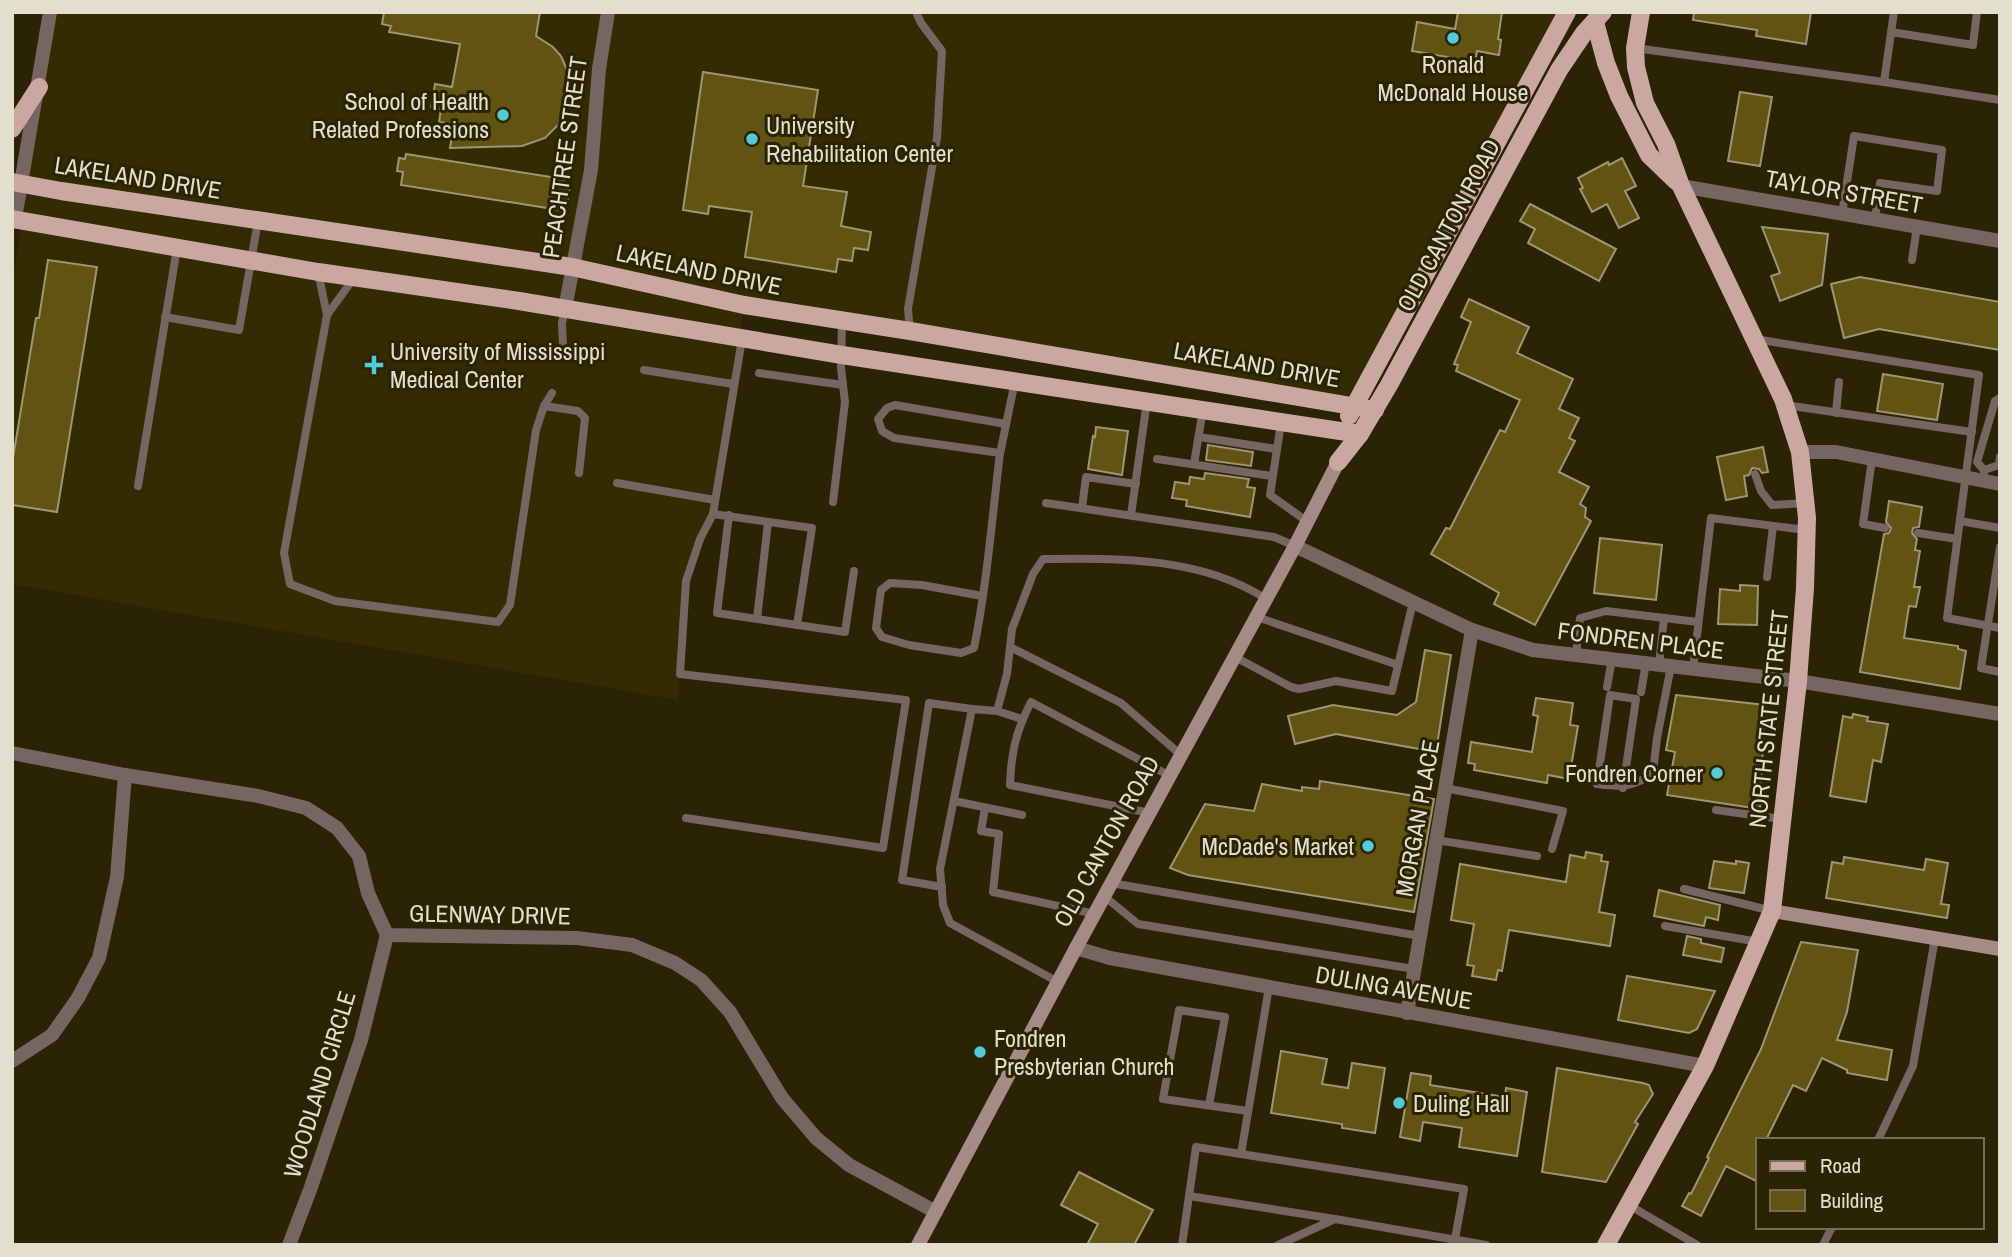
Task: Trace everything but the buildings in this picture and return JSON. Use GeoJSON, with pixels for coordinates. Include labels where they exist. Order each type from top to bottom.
{"type":"FeatureCollection","features":[{"type":"Feature","properties":{"kind":"main road","name":"OLD CANTON ROAD"},"geometry":{"type":"LineString","coordinates":[[1338,462],[1342,430],[1354,405],[1567,12]]}},
{"type":"Feature","properties":{"kind":"main road","name":"NORTH STATE STREET"},"geometry":{"type":"LineString","coordinates":[[1606,1245],[1705,1066],[1772,911],[1798,681],[1805,588],[1806,530],[1800,452],[1785,405],[1681,186],[1666,145],[1642,94],[1635,48],[1641,12]]}},
{"type":"Feature","properties":{"kind":"main road","name":"OLD CANTON ROAD"},"geometry":{"type":"LineString","coordinates":[[1338,462],[1375,410],[1559,70],[1599,15]]}},
{"type":"Feature","properties":{"kind":"main road","name":"NORTH STATE STREET"},"geometry":{"type":"LineString","coordinates":[[1599,15],[1606,63],[1619,96],[1649,155],[1681,186]]}},
{"type":"Feature","properties":{"kind":"main road"},"geometry":{"type":"LineString","coordinates":[[12,129],[39,86]]}},
{"type":"Feature","properties":{"kind":"main road","name":"LAKELAND DRIVE"},"geometry":{"type":"LineString","coordinates":[[16,182],[572,267],[744,306],[911,331],[1375,410]]}},
{"type":"Feature","properties":{"kind":"main road","name":"LAKELAND DRIVE"},"geometry":{"type":"LineString","coordinates":[[14,219],[354,278],[1360,434]]}},
{"type":"Feature","properties":{"kind":"street"},"geometry":{"type":"LineString","coordinates":[[14,219],[16,182],[39,86],[50,12]]}},
{"type":"Feature","properties":{"kind":"street","name":"PEACHTREE STREET"},"geometry":{"type":"LineString","coordinates":[[565,309],[591,170],[599,69],[608,12]]}},
{"type":"Feature","properties":{"kind":"street","name":"TAYLOR STREET"},"geometry":{"type":"LineString","coordinates":[[1681,186],[2000,241]]}},
{"type":"Feature","properties":{"kind":"street"},"geometry":{"type":"LineString","coordinates":[[1800,452],[1836,452],[1965,477],[1983,475],[2000,484]]}},
{"type":"Feature","properties":{"kind":"street","name":"OLD CANTON ROAD"},"geometry":{"type":"LineString","coordinates":[[918,1245],[1338,462]]}},
{"type":"Feature","properties":{"kind":"street","name":"FONDREN PLACE"},"geometry":{"type":"LineString","coordinates":[[1295,546],[1472,630],[1533,650],[1798,681],[2000,714]]}},
{"type":"Feature","properties":{"kind":"street","name":"MORGAN PLACE"},"geometry":{"type":"LineString","coordinates":[[1407,1013],[1472,630]]}},
{"type":"Feature","properties":{"kind":"street","name":"GLENWAY DRIVE"},"geometry":{"type":"LineString","coordinates":[[12,753],[125,775],[258,796],[306,808],[337,828],[359,856],[368,893],[387,935],[577,938],[632,945],[675,963],[701,980],[730,1012],[782,1097],[816,1138],[849,1165],[936,1212]]}},
{"type":"Feature","properties":{"kind":"street"},"geometry":{"type":"LineString","coordinates":[[12,1062],[52,1035],[78,998],[99,958],[117,877],[125,775]]}},
{"type":"Feature","properties":{"kind":"street"},"geometry":{"type":"LineString","coordinates":[[1772,911],[2000,949]]}},
{"type":"Feature","properties":{"kind":"street","name":"WOODLAND CIRCLE"},"geometry":{"type":"LineString","coordinates":[[289,1245],[361,1040],[387,935]]}},
{"type":"Feature","properties":{"kind":"street","name":"DULING AVENUE"},"geometry":{"type":"LineString","coordinates":[[1076,948],[1110,958],[1705,1066]]}},
{"type":"Feature","properties":{"kind":"lane"},"geometry":{"type":"LineString","coordinates":[[911,331],[908,309],[937,138],[942,51],[916,12]]}},
{"type":"Feature","properties":{"kind":"lane"},"geometry":{"type":"LineString","coordinates":[[1884,82],[1894,12]]}},
{"type":"Feature","properties":{"kind":"lane"},"geometry":{"type":"LineString","coordinates":[[1891,32],[1973,45],[1977,12]]}},
{"type":"Feature","properties":{"kind":"lane"},"geometry":{"type":"LineString","coordinates":[[1635,48],[2000,100]]}},
{"type":"Feature","properties":{"kind":"lane"},"geometry":{"type":"LineString","coordinates":[[1842,214],[1854,136],[1942,150],[1937,191],[1880,183],[1875,219]]}},
{"type":"Feature","properties":{"kind":"lane"},"geometry":{"type":"LineString","coordinates":[[165,317],[239,330],[258,221]]}},
{"type":"Feature","properties":{"kind":"lane"},"geometry":{"type":"LineString","coordinates":[[1912,260],[1917,227]]}},
{"type":"Feature","properties":{"kind":"lane"},"geometry":{"type":"LineString","coordinates":[[138,486],[177,248]]}},
{"type":"Feature","properties":{"kind":"lane"},"geometry":{"type":"LineString","coordinates":[[318,272],[327,315],[284,553],[290,584],[335,601],[498,622],[510,605],[536,430],[544,406],[552,393]]}},
{"type":"Feature","properties":{"kind":"lane"},"geometry":{"type":"LineString","coordinates":[[327,315],[354,278]]}},
{"type":"Feature","properties":{"kind":"lane"},"geometry":{"type":"LineString","coordinates":[[563,347],[562,323],[565,309]]}},
{"type":"Feature","properties":{"kind":"lane"},"geometry":{"type":"LineString","coordinates":[[833,502],[844,418],[842,321]]}},
{"type":"Feature","properties":{"kind":"lane"},"geometry":{"type":"LineString","coordinates":[[685,818],[883,848],[906,700],[680,674],[686,581],[700,539],[713,514],[742,339]]}},
{"type":"Feature","properties":{"kind":"lane"},"geometry":{"type":"LineString","coordinates":[[1755,339],[1979,375],[1947,618],[2000,628]]}},
{"type":"Feature","properties":{"kind":"lane"},"geometry":{"type":"LineString","coordinates":[[645,370],[733,384]]}},
{"type":"Feature","properties":{"kind":"lane"},"geometry":{"type":"LineString","coordinates":[[759,373],[843,385]]}},
{"type":"Feature","properties":{"kind":"lane"},"geometry":{"type":"LineString","coordinates":[[982,596],[922,585],[890,583],[881,590],[876,628],[882,637],[909,645],[961,653],[974,648],[982,596],[1000,453],[1015,381]]}},
{"type":"Feature","properties":{"kind":"lane"},"geometry":{"type":"LineString","coordinates":[[1836,413],[1839,382]]}},
{"type":"Feature","properties":{"kind":"lane"},"geometry":{"type":"LineString","coordinates":[[2000,398],[1995,401],[1978,462],[1983,475],[1998,465],[2000,457]]}},
{"type":"Feature","properties":{"kind":"lane"},"geometry":{"type":"LineString","coordinates":[[1131,515],[1147,400]]}},
{"type":"Feature","properties":{"kind":"lane"},"geometry":{"type":"LineString","coordinates":[[1000,453],[894,438],[882,431],[878,419],[887,408],[895,405],[1006,424]]}},
{"type":"Feature","properties":{"kind":"lane"},"geometry":{"type":"LineString","coordinates":[[1785,405],[1972,432]]}},
{"type":"Feature","properties":{"kind":"lane"},"geometry":{"type":"LineString","coordinates":[[544,406],[578,411],[585,418],[579,473]]}},
{"type":"Feature","properties":{"kind":"lane"},"geometry":{"type":"LineString","coordinates":[[1194,464],[1203,409]]}},
{"type":"Feature","properties":{"kind":"lane"},"geometry":{"type":"LineString","coordinates":[[1281,420],[1270,495],[1308,522]]}},
{"type":"Feature","properties":{"kind":"lane"},"geometry":{"type":"LineString","coordinates":[[1199,437],[1248,447],[1276,449]]}},
{"type":"Feature","properties":{"kind":"lane"},"geometry":{"type":"LineString","coordinates":[[1157,458],[1272,476]]}},
{"type":"Feature","properties":{"kind":"lane"},"geometry":{"type":"LineString","coordinates":[[1872,459],[1863,524],[1885,528]]}},
{"type":"Feature","properties":{"kind":"lane"},"geometry":{"type":"LineString","coordinates":[[1755,474],[1760,491],[1772,505],[1805,503]]}},
{"type":"Feature","properties":{"kind":"lane"},"geometry":{"type":"LineString","coordinates":[[1082,508],[1086,477],[1136,485]]}},
{"type":"Feature","properties":{"kind":"lane"},"geometry":{"type":"LineString","coordinates":[[617,482],[715,500]]}},
{"type":"Feature","properties":{"kind":"lane"},"geometry":{"type":"LineString","coordinates":[[1046,503],[1274,537],[1295,546]]}},
{"type":"Feature","properties":{"kind":"lane"},"geometry":{"type":"LineString","coordinates":[[713,514],[812,528],[797,625]]}},
{"type":"Feature","properties":{"kind":"lane"},"geometry":{"type":"LineString","coordinates":[[729,515],[717,613],[845,632],[854,571]]}},
{"type":"Feature","properties":{"kind":"lane"},"geometry":{"type":"LineString","coordinates":[[1693,669],[1711,519],[1806,530]]}},
{"type":"Feature","properties":{"kind":"lane"},"geometry":{"type":"LineString","coordinates":[[1960,521],[2000,528]]}},
{"type":"Feature","properties":{"kind":"lane"},"geometry":{"type":"LineString","coordinates":[[757,619],[768,522]]}},
{"type":"Feature","properties":{"kind":"lane"},"geometry":{"type":"LineString","coordinates":[[1767,577],[1773,526]]}},
{"type":"Feature","properties":{"kind":"lane"},"geometry":{"type":"LineString","coordinates":[[1918,533],[1958,539]]}},
{"type":"Feature","properties":{"kind":"lane"},"geometry":{"type":"LineString","coordinates":[[2000,547],[1981,668],[2000,672]]}},
{"type":"Feature","properties":{"kind":"lane"},"geometry":{"type":"LineString","coordinates":[[997,711],[1007,674],[1012,629],[1033,574],[1044,559],[1118,558],[1186,568],[1239,582],[1266,599]]}},
{"type":"Feature","properties":{"kind":"lane"},"geometry":{"type":"LineString","coordinates":[[1235,657],[1299,689],[1336,681],[1392,691],[1413,602]]}},
{"type":"Feature","properties":{"kind":"lane"},"geometry":{"type":"LineString","coordinates":[[1576,655],[1580,618],[1606,611],[1698,622]]}},
{"type":"Feature","properties":{"kind":"lane"},"geometry":{"type":"LineString","coordinates":[[1257,617],[1398,665]]}},
{"type":"Feature","properties":{"kind":"lane"},"geometry":{"type":"LineString","coordinates":[[1623,788],[1636,699],[1610,695],[1597,784],[1623,788],[1642,782],[1653,772],[1664,618]]}},
{"type":"Feature","properties":{"kind":"lane"},"geometry":{"type":"LineString","coordinates":[[1010,647],[1121,703],[1181,755]]}},
{"type":"Feature","properties":{"kind":"lane"},"geometry":{"type":"LineString","coordinates":[[1607,687],[1612,659]]}},
{"type":"Feature","properties":{"kind":"lane"},"geometry":{"type":"LineString","coordinates":[[1641,692],[1659,665]]}},
{"type":"Feature","properties":{"kind":"lane"},"geometry":{"type":"LineString","coordinates":[[1150,813],[1010,785],[1011,753],[1022,719],[1031,702],[1170,776]]}},
{"type":"Feature","properties":{"kind":"lane"},"geometry":{"type":"LineString","coordinates":[[942,887],[902,880],[929,704],[997,711],[1022,719]]}},
{"type":"Feature","properties":{"kind":"lane"},"geometry":{"type":"LineString","coordinates":[[972,709],[940,869],[943,905],[950,923],[1058,982]]}},
{"type":"Feature","properties":{"kind":"lane"},"geometry":{"type":"LineString","coordinates":[[1445,788],[1563,811],[1552,849]]}},
{"type":"Feature","properties":{"kind":"lane"},"geometry":{"type":"LineString","coordinates":[[954,802],[1022,815]]}},
{"type":"Feature","properties":{"kind":"lane"},"geometry":{"type":"LineString","coordinates":[[985,808],[981,831],[999,834],[993,892],[1095,914]]}},
{"type":"Feature","properties":{"kind":"lane"},"geometry":{"type":"LineString","coordinates":[[1716,810],[1782,819]]}},
{"type":"Feature","properties":{"kind":"lane"},"geometry":{"type":"LineString","coordinates":[[1436,840],[1537,856]]}},
{"type":"Feature","properties":{"kind":"lane"},"geometry":{"type":"LineString","coordinates":[[1108,890],[1420,936]]}},
{"type":"Feature","properties":{"kind":"lane"},"geometry":{"type":"LineString","coordinates":[[1108,890],[1138,924],[1415,969]]}},
{"type":"Feature","properties":{"kind":"lane"},"geometry":{"type":"LineString","coordinates":[[1684,890],[1772,911]]}},
{"type":"Feature","properties":{"kind":"lane"},"geometry":{"type":"LineString","coordinates":[[1665,926],[1759,942]]}},
{"type":"Feature","properties":{"kind":"lane"},"geometry":{"type":"LineString","coordinates":[[1879,1138],[1913,1066],[1935,938]]}},
{"type":"Feature","properties":{"kind":"lane"},"geometry":{"type":"LineString","coordinates":[[1241,1154],[1269,987]]}},
{"type":"Feature","properties":{"kind":"lane"},"geometry":{"type":"LineString","coordinates":[[1209,1105],[1225,1017],[1179,1010],[1163,1099],[1248,1111]]}},
{"type":"Feature","properties":{"kind":"lane"},"geometry":{"type":"LineString","coordinates":[[1182,1245],[1196,1147],[1464,1189],[1455,1239]]}},
{"type":"Feature","properties":{"kind":"lane"},"geometry":{"type":"LineString","coordinates":[[1189,1196],[1486,1245]]}},
{"type":"Feature","properties":{"kind":"lane"},"geometry":{"type":"LineString","coordinates":[[1627,1204],[1698,1245]]}},
{"type":"Feature","properties":{"kind":"lane"},"geometry":{"type":"LineString","coordinates":[[1278,1245],[1335,1219]]}},
{"type":"Feature","properties":{"kind":"lane"},"geometry":{"type":"LineString","coordinates":[[1823,1245],[1831,1229]]}},
{"type":"Feature","properties":{"kind":"shaded area","name":"University of Mississippi Medical Center"},"geometry":{"type":"Polygon","coordinates":[[[50,12],[1567,12],[1354,405],[744,306],[713,514],[686,581],[678,700],[12,584],[12,281],[50,12]]]}},
{"type":"Feature","properties":{"kind":"place","name":"Ronald McDonald House"},"geometry":{"type":"Point","coordinates":[1453,38]}},
{"type":"Feature","properties":{"kind":"place","name":"School of Health Related Professions"},"geometry":{"type":"Point","coordinates":[503,115]}},
{"type":"Feature","properties":{"kind":"place","name":"University Rehabilitation Center"},"geometry":{"type":"Point","coordinates":[752,139]}},
{"type":"Feature","properties":{"kind":"place","name":"University of Mississippi Medical Center"},"geometry":{"type":"Point","coordinates":[374,365]}},
{"type":"Feature","properties":{"kind":"place","name":"Fondren Corner"},"geometry":{"type":"Point","coordinates":[1717,773]}},
{"type":"Feature","properties":{"kind":"place","name":"McDade's Market"},"geometry":{"type":"Point","coordinates":[1368,846]}},
{"type":"Feature","properties":{"kind":"place","name":"Fondren Presbyterian Church"},"geometry":{"type":"Point","coordinates":[980,1052]}},
{"type":"Feature","properties":{"kind":"place","name":"Duling Hall"},"geometry":{"type":"Point","coordinates":[1399,1103]}}]}
